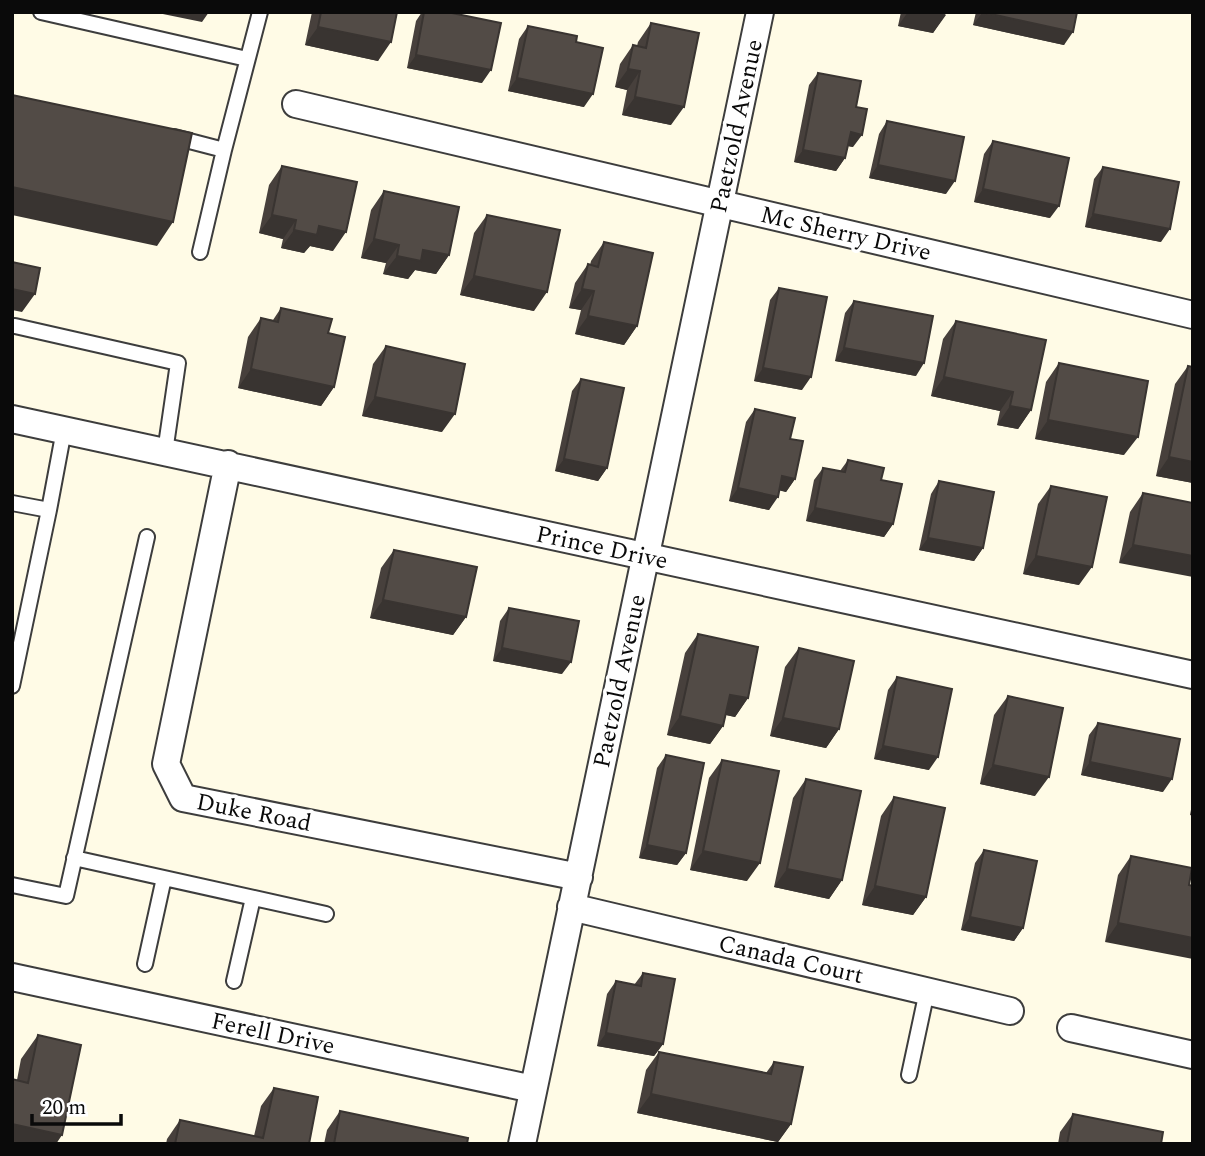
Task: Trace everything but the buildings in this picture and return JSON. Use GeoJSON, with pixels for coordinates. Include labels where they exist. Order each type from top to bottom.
{"type":"FeatureCollection","features":[{"type":"Feature","properties":{"kind":"street","name":"Paetzold Avenue"},"geometry":{"type":"LineString","coordinates":[[523,1144],[761,12]]}},
{"type":"Feature","properties":{"kind":"street","name":"Mc Sherry Drive"},"geometry":{"type":"LineString","coordinates":[[296,104],[1193,315]]}},
{"type":"Feature","properties":{"kind":"street","name":"Prince Drive"},"geometry":{"type":"LineString","coordinates":[[12,419],[1193,674]]}},
{"type":"Feature","properties":{"kind":"street","name":"Duke Road"},"geometry":{"type":"LineString","coordinates":[[228,464],[166,764],[183,797],[579,877]]}},
{"type":"Feature","properties":{"kind":"street","name":"Canada Court"},"geometry":{"type":"LineString","coordinates":[[571,907],[1010,1011]]}},
{"type":"Feature","properties":{"kind":"street","name":"Ferell Drive"},"geometry":{"type":"LineString","coordinates":[[12,977],[533,1089]]}},
{"type":"Feature","properties":{"kind":"street"},"geometry":{"type":"LineString","coordinates":[[1071,1028],[1193,1055]]}},
{"type":"Feature","properties":{"kind":"lane"},"geometry":{"type":"LineString","coordinates":[[41,12],[247,59]]}},
{"type":"Feature","properties":{"kind":"lane"},"geometry":{"type":"LineString","coordinates":[[200,252],[260,12]]}},
{"type":"Feature","properties":{"kind":"lane"},"geometry":{"type":"LineString","coordinates":[[158,134],[224,149]]}},
{"type":"Feature","properties":{"kind":"lane"},"geometry":{"type":"LineString","coordinates":[[15,326],[178,363],[164,452]]}},
{"type":"Feature","properties":{"kind":"lane"},"geometry":{"type":"LineString","coordinates":[[12,686],[64,430]]}},
{"type":"Feature","properties":{"kind":"lane"},"geometry":{"type":"LineString","coordinates":[[12,503],[49,510]]}},
{"type":"Feature","properties":{"kind":"lane"},"geometry":{"type":"LineString","coordinates":[[12,885],[66,896],[147,537]]}},
{"type":"Feature","properties":{"kind":"lane"},"geometry":{"type":"LineString","coordinates":[[74,858],[326,914]]}},
{"type":"Feature","properties":{"kind":"lane"},"geometry":{"type":"LineString","coordinates":[[145,964],[164,878]]}},
{"type":"Feature","properties":{"kind":"lane"},"geometry":{"type":"LineString","coordinates":[[234,981],[253,898]]}},
{"type":"Feature","properties":{"kind":"lane"},"geometry":{"type":"LineString","coordinates":[[909,1075],[927,991]]}}]}
